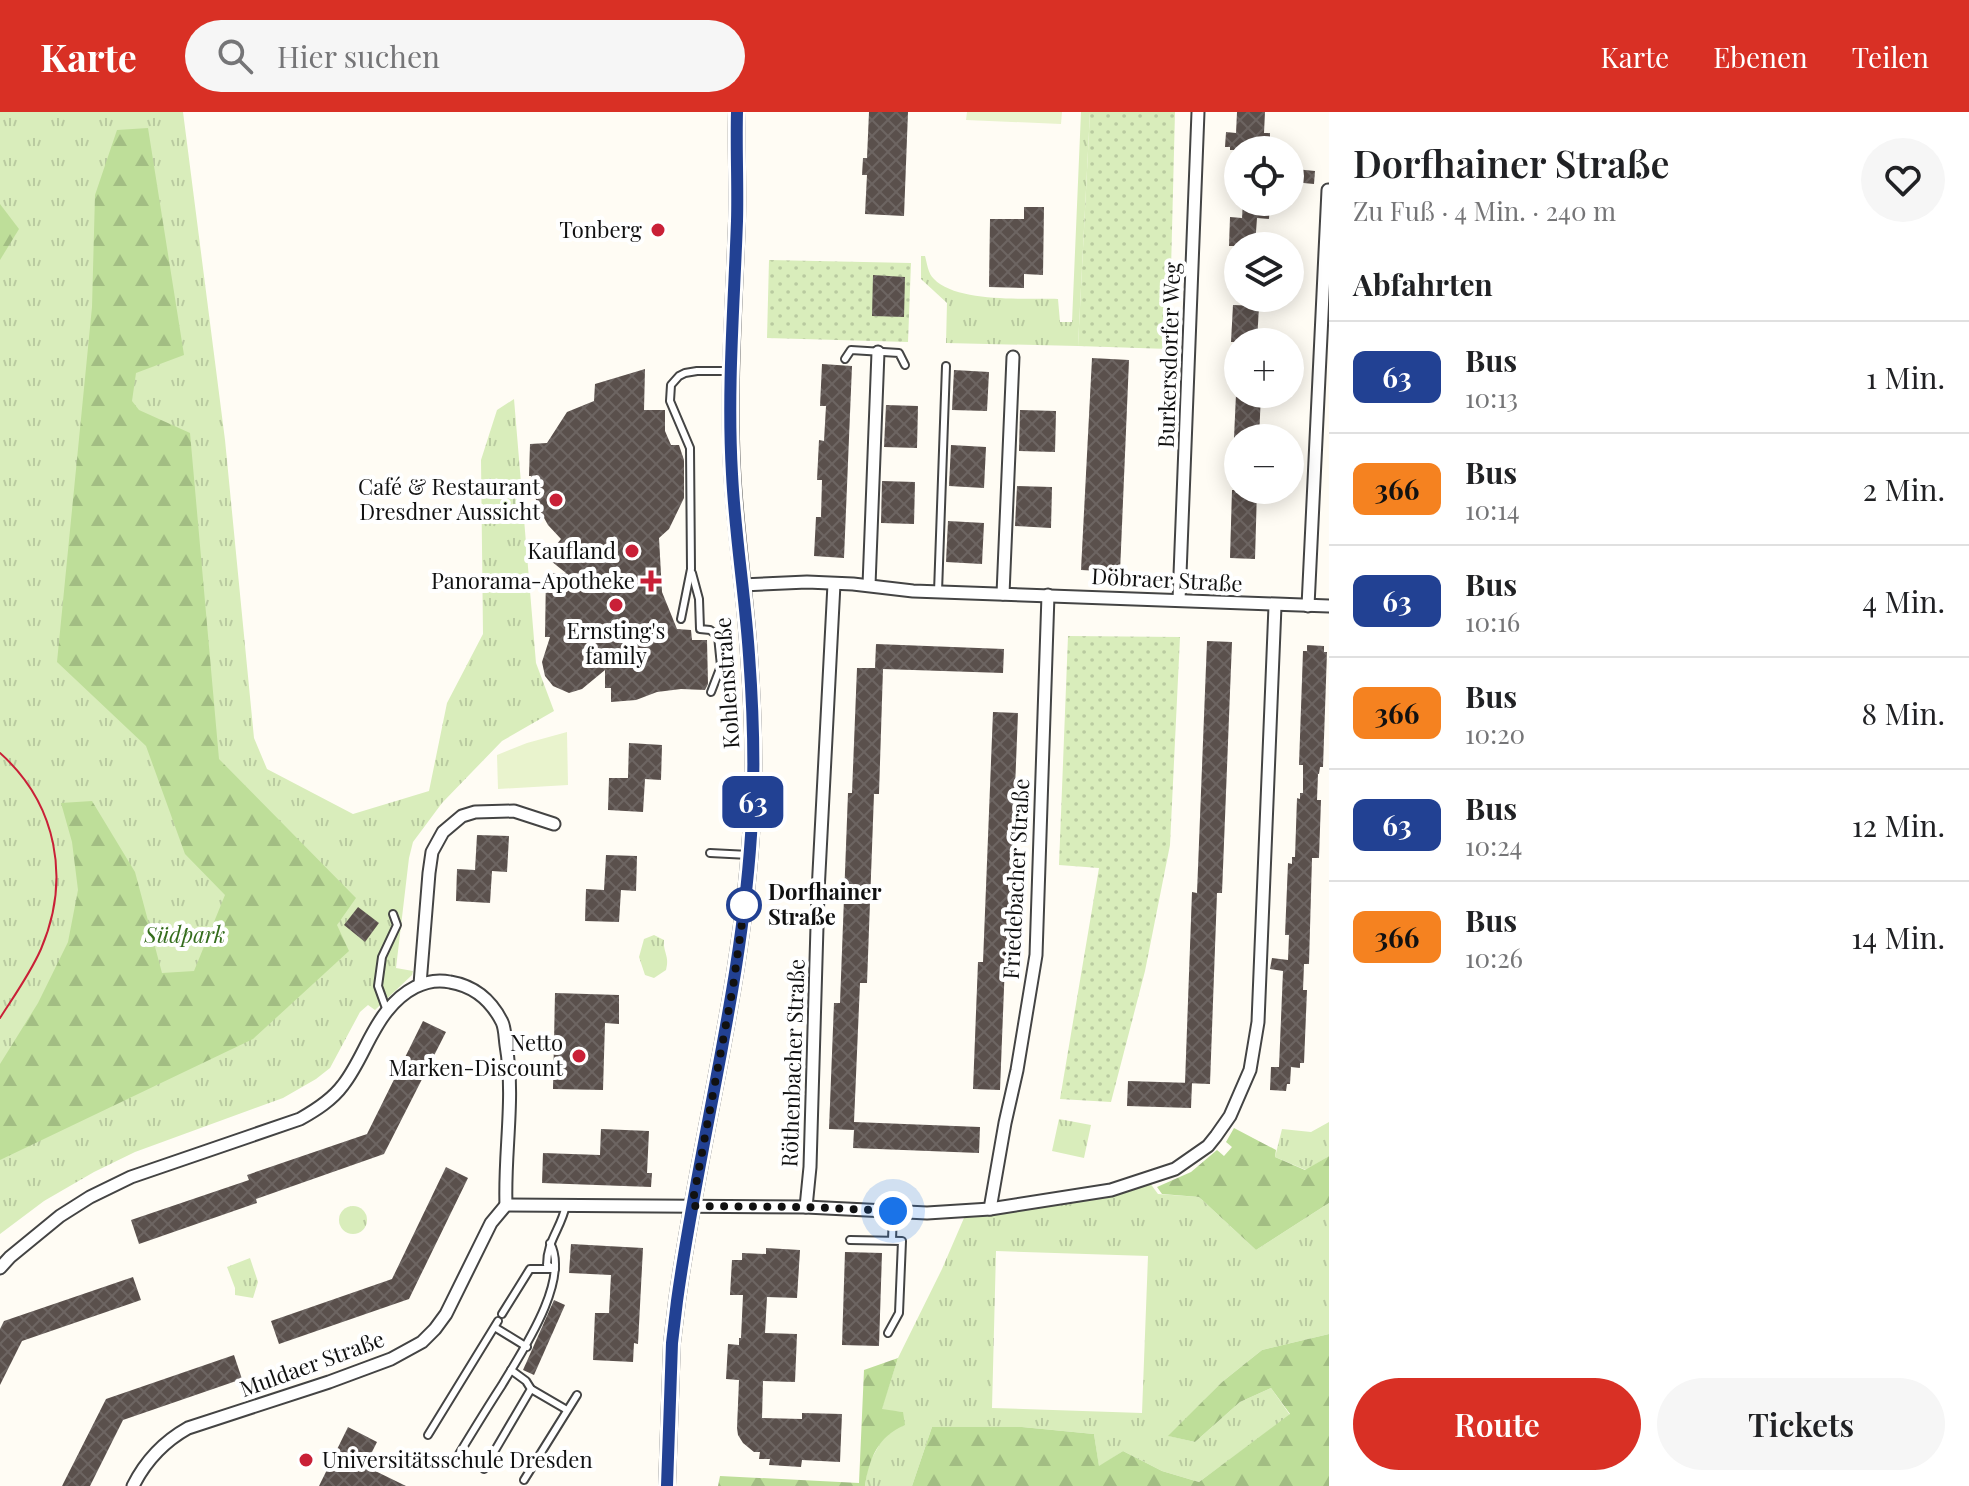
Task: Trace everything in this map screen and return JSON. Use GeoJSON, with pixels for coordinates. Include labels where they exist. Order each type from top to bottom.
{"type":"FeatureCollection","features":[{"type":"Feature","properties":{"kind":"street","name":"Kohlenstraße"},"geometry":{"type":"LineString","coordinates":[[667,1486],[672,1343],[681,1267],[733,987],[749,855],[754,752],[749,653],[732,484],[730,371],[737,218],[737,112]]}},
{"type":"Feature","properties":{"kind":"street","name":"Burkersdorfer Weg"},"geometry":{"type":"LineString","coordinates":[[1179,600],[1198,112]]}},
{"type":"Feature","properties":{"kind":"street"},"geometry":{"type":"LineString","coordinates":[[1308,606],[1328,190]]}},
{"type":"Feature","properties":{"kind":"street"},"geometry":{"type":"LineString","coordinates":[[869,585],[878,352]]}},
{"type":"Feature","properties":{"kind":"street"},"geometry":{"type":"LineString","coordinates":[[1003,594],[1013,357]]}},
{"type":"Feature","properties":{"kind":"street","name":"Döbraer Straße"},"geometry":{"type":"LineString","coordinates":[[742,585],[807,582],[938,592],[1329,606]]}},
{"type":"Feature","properties":{"kind":"street","name":"Röthenbacher Straße"},"geometry":{"type":"LineString","coordinates":[[806,1207],[811,1152],[818,892],[834,584]]}},
{"type":"Feature","properties":{"kind":"street","name":"Friedebacher Straße"},"geometry":{"type":"LineString","coordinates":[[990,1209],[1036,955],[1048,595]]}},
{"type":"Feature","properties":{"kind":"street"},"geometry":{"type":"LineString","coordinates":[[0,1268],[60,1216],[90,1197],[131,1177],[300,1119],[321,1107],[343,1085],[387,1011],[403,994],[420,984],[440,980],[469,986],[486,998],[503,1023],[509,1062],[506,1205],[806,1207],[927,1213],[990,1209],[1111,1190],[1175,1169],[1208,1146],[1230,1116],[1250,1070],[1258,1022],[1275,606]]}},
{"type":"Feature","properties":{"kind":"street"},"geometry":{"type":"LineString","coordinates":[[420,984],[432,852],[443,832],[462,816],[475,812],[514,811],[554,824]]}},
{"type":"Feature","properties":{"kind":"street","name":"Muldaer Straße"},"geometry":{"type":"LineString","coordinates":[[133,1486],[155,1452],[188,1428],[329,1382],[391,1359],[422,1342],[446,1314],[491,1223],[506,1205]]}},
{"type":"Feature","properties":{"kind":"lane"},"geometry":{"type":"LineString","coordinates":[[845,359],[851,350],[899,353],[905,365]]}},
{"type":"Feature","properties":{"kind":"lane"},"geometry":{"type":"LineString","coordinates":[[938,592],[946,366]]}},
{"type":"Feature","properties":{"kind":"lane"},"geometry":{"type":"LineString","coordinates":[[681,619],[691,569],[690,448],[670,401],[671,385],[685,373],[730,371]]}},
{"type":"Feature","properties":{"kind":"lane"},"geometry":{"type":"LineString","coordinates":[[691,569],[699,599],[700,629],[710,630],[718,636],[721,666],[711,692]]}},
{"type":"Feature","properties":{"kind":"lane"},"geometry":{"type":"LineString","coordinates":[[710,853],[749,855]]}},
{"type":"Feature","properties":{"kind":"lane"},"geometry":{"type":"LineString","coordinates":[[387,1011],[378,986],[382,957],[397,925],[393,914]]}},
{"type":"Feature","properties":{"kind":"lane"},"geometry":{"type":"LineString","coordinates":[[555,1269],[547,1265],[548,1249],[563,1220],[566,1205]]}},
{"type":"Feature","properties":{"kind":"lane"},"geometry":{"type":"LineString","coordinates":[[892,1240],[893,1211]]}},
{"type":"Feature","properties":{"kind":"lane"},"geometry":{"type":"LineString","coordinates":[[850,1240],[902,1241],[899,1313],[888,1333]]}},
{"type":"Feature","properties":{"kind":"lane"},"geometry":{"type":"LineString","coordinates":[[428,1435],[530,1269],[555,1269]]}},
{"type":"Feature","properties":{"kind":"lane"},"geometry":{"type":"LineString","coordinates":[[459,1454],[527,1347],[549,1296],[555,1269]]}},
{"type":"Feature","properties":{"kind":"lane"},"geometry":{"type":"LineString","coordinates":[[499,1321],[527,1347]]}},
{"type":"Feature","properties":{"kind":"lane"},"geometry":{"type":"LineString","coordinates":[[511,1370],[531,1389],[567,1410]]}},
{"type":"Feature","properties":{"kind":"lane"},"geometry":{"type":"LineString","coordinates":[[484,1469],[531,1389]]}},
{"type":"Feature","properties":{"kind":"lane"},"geometry":{"type":"LineString","coordinates":[[524,1480],[577,1395]]}},
{"type":"Feature","properties":{"kind":"green space","name":"Südpark"},"geometry":{"type":"Polygon","coordinates":[[[0,112],[183,112],[225,440],[254,738],[267,769],[353,814],[429,791],[447,703],[483,634],[481,460],[497,410],[514,399],[536,663],[554,711],[502,741],[442,803],[413,842],[396,968],[413,971],[412,975],[375,1010],[368,1005],[360,1012],[330,1068],[283,1098],[135,1152],[94,1172],[44,1201],[0,1234],[0,112]]]}},
{"type":"Feature","properties":{"kind":"green space"},"geometry":{"type":"Polygon","coordinates":[[[967,112],[1062,112],[1061,124],[966,120],[967,112]]]}},
{"type":"Feature","properties":{"kind":"green space"},"geometry":{"type":"Polygon","coordinates":[[[1081,112],[1090,112],[1078,346],[946,343],[947,303],[921,279],[921,256],[925,256],[932,277],[945,287],[993,298],[1058,299],[1060,322],[1072,322],[1081,112]]]}},
{"type":"Feature","properties":{"kind":"green space"},"geometry":{"type":"Polygon","coordinates":[[[1090,112],[1175,112],[1169,349],[1078,346],[1090,112]]]}},
{"type":"Feature","properties":{"kind":"green space"},"geometry":{"type":"Polygon","coordinates":[[[148,128],[184,355],[136,373],[132,401],[139,410],[190,433],[219,759],[356,898],[337,925],[349,951],[253,1039],[0,1160],[0,1064],[38,1003],[68,942],[78,890],[72,842],[61,803],[92,801],[135,872],[162,973],[194,971],[225,895],[185,854],[146,746],[57,662],[92,307],[95,195],[117,130],[148,128]]]}},
{"type":"Feature","properties":{"kind":"green space"},"geometry":{"type":"Polygon","coordinates":[[[0,204],[19,229],[0,260],[0,204]]]}},
{"type":"Feature","properties":{"kind":"green space"},"geometry":{"type":"Polygon","coordinates":[[[769,260],[911,263],[908,342],[767,338],[769,260]]]}},
{"type":"Feature","properties":{"kind":"green space"},"geometry":{"type":"Polygon","coordinates":[[[1068,636],[1180,637],[1170,845],[1145,971],[1111,1102],[1060,1099],[1099,868],[1059,865],[1068,636]]]}},
{"type":"Feature","properties":{"kind":"green space"},"geometry":{"type":"Polygon","coordinates":[[[567,732],[568,785],[498,789],[497,755],[567,732]]]}},
{"type":"Feature","properties":{"kind":"green space"},"geometry":{"type":"Polygon","coordinates":[[[654,935],[664,940],[667,961],[666,970],[654,978],[645,975],[639,957],[644,939],[654,935]]]}},
{"type":"Feature","properties":{"kind":"green space"},"geometry":{"type":"Polygon","coordinates":[[[1059,1119],[1091,1125],[1084,1158],[1052,1151],[1059,1119]]]}},
{"type":"Feature","properties":{"kind":"green space"},"geometry":{"type":"Polygon","coordinates":[[[1329,1122],[1329,1156],[1306,1170],[1275,1157],[1282,1129],[1311,1132],[1329,1122]]]}},
{"type":"Feature","properties":{"kind":"green space"},"geometry":{"type":"Polygon","coordinates":[[[1234,1128],[1276,1150],[1275,1157],[1305,1170],[1329,1156],[1329,1203],[1256,1250],[1199,1197],[1162,1194],[1157,1187],[1191,1172],[1217,1150],[1224,1156],[1232,1147],[1226,1142],[1234,1128]]]}},
{"type":"Feature","properties":{"kind":"green space"},"geometry":{"type":"Polygon","coordinates":[[[1147,1179],[1158,1194],[1199,1197],[1256,1250],[1329,1203],[1329,1334],[1262,1350],[1222,1382],[1169,1436],[1195,1442],[1240,1402],[1271,1388],[1290,1415],[1199,1482],[1162,1471],[1123,1451],[1099,1467],[1094,1434],[1022,1427],[932,1427],[912,1486],[865,1486],[868,1465],[903,1412],[881,1410],[898,1358],[967,1211],[1147,1179]],[[996,1251],[992,1408],[1142,1413],[1148,1256],[996,1251]]]}},
{"type":"Feature","properties":{"kind":"green space"},"geometry":{"type":"Polygon","coordinates":[[[353,1206],[363,1210],[367,1220],[363,1230],[353,1234],[343,1230],[339,1220],[343,1210],[353,1206]]]}},
{"type":"Feature","properties":{"kind":"green space"},"geometry":{"type":"Polygon","coordinates":[[[250,1258],[258,1282],[253,1298],[235,1295],[227,1267],[250,1258]]]}},
{"type":"Feature","properties":{"kind":"green space"},"geometry":{"type":"Polygon","coordinates":[[[1329,1334],[1329,1486],[912,1486],[932,1427],[1022,1427],[1094,1434],[1099,1466],[1123,1451],[1162,1471],[1199,1482],[1290,1414],[1271,1388],[1240,1402],[1195,1442],[1168,1436],[1222,1382],[1262,1350],[1329,1334]]]}},
{"type":"Feature","properties":{"kind":"green space"},"geometry":{"type":"Polygon","coordinates":[[[898,1358],[882,1409],[903,1412],[905,1425],[888,1435],[876,1450],[865,1486],[718,1486],[720,1476],[859,1483],[864,1370],[898,1358]]]}},
{"type":"Feature","properties":{"kind":"building"},"geometry":{"type":"Polygon","coordinates":[[[869,112],[908,112],[904,216],[865,214],[867,175],[862,175],[863,158],[867,158],[869,112]]]}},
{"type":"Feature","properties":{"kind":"building"},"geometry":{"type":"Polygon","coordinates":[[[1237,112],[1265,112],[1264,133],[1270,133],[1270,136],[1226,136],[1226,132],[1236,133],[1237,112]]]}},
{"type":"Feature","properties":{"kind":"building"},"geometry":{"type":"Polygon","coordinates":[[[1304,170],[1315,171],[1314,184],[1304,183],[1304,170]]]}},
{"type":"Feature","properties":{"kind":"building"},"geometry":{"type":"Polygon","coordinates":[[[1024,207],[1044,207],[1043,275],[1024,274],[1024,288],[989,287],[990,219],[1024,219],[1024,207]]]}},
{"type":"Feature","properties":{"kind":"building"},"geometry":{"type":"Polygon","coordinates":[[[1269,216],[1269,219],[1257,218],[1256,232],[1229,232],[1230,217],[1269,216]]]}},
{"type":"Feature","properties":{"kind":"building"},"geometry":{"type":"Polygon","coordinates":[[[873,275],[905,277],[904,317],[872,316],[873,275]]]}},
{"type":"Feature","properties":{"kind":"building"},"geometry":{"type":"Polygon","coordinates":[[[1233,312],[1259,312],[1258,328],[1232,328],[1233,312]]]}},
{"type":"Feature","properties":{"kind":"building"},"geometry":{"type":"Polygon","coordinates":[[[1092,358],[1129,360],[1120,572],[1081,570],[1092,358]]]}},
{"type":"Feature","properties":{"kind":"building"},"geometry":{"type":"Polygon","coordinates":[[[822,364],[852,366],[844,558],[814,556],[816,517],[821,517],[822,480],[817,480],[819,440],[824,441],[826,406],[820,406],[822,364]]]}},
{"type":"Feature","properties":{"kind":"building"},"geometry":{"type":"Polygon","coordinates":[[[645,369],[644,410],[665,410],[665,431],[671,445],[679,445],[684,460],[684,498],[669,529],[659,538],[662,592],[677,629],[691,630],[692,640],[707,640],[708,684],[705,690],[657,692],[636,700],[611,702],[611,688],[605,688],[605,670],[582,689],[569,693],[553,686],[545,676],[542,662],[550,637],[545,637],[546,573],[566,573],[546,557],[561,539],[538,507],[529,476],[530,444],[547,443],[567,412],[594,401],[595,384],[645,369]]]}},
{"type":"Feature","properties":{"kind":"building"},"geometry":{"type":"Polygon","coordinates":[[[954,370],[989,372],[987,411],[952,410],[954,370]]]}},
{"type":"Feature","properties":{"kind":"building"},"geometry":{"type":"Polygon","coordinates":[[[886,405],[918,406],[917,448],[884,447],[886,405]]]}},
{"type":"Feature","properties":{"kind":"building"},"geometry":{"type":"Polygon","coordinates":[[[1235,408],[1260,408],[1260,424],[1235,424],[1235,408]]]}},
{"type":"Feature","properties":{"kind":"building"},"geometry":{"type":"Polygon","coordinates":[[[1020,410],[1056,411],[1055,452],[1019,451],[1020,410]]]}},
{"type":"Feature","properties":{"kind":"building"},"geometry":{"type":"Polygon","coordinates":[[[951,445],[986,447],[984,488],[949,486],[951,445]]]}},
{"type":"Feature","properties":{"kind":"building"},"geometry":{"type":"Polygon","coordinates":[[[882,481],[915,482],[914,524],[881,523],[882,481]]]}},
{"type":"Feature","properties":{"kind":"building"},"geometry":{"type":"Polygon","coordinates":[[[1017,486],[1052,487],[1051,528],[1015,526],[1017,486]]]}},
{"type":"Feature","properties":{"kind":"building"},"geometry":{"type":"Polygon","coordinates":[[[1232,504],[1257,504],[1255,559],[1230,558],[1232,504]]]}},
{"type":"Feature","properties":{"kind":"building"},"geometry":{"type":"Polygon","coordinates":[[[948,521],[984,523],[982,564],[946,562],[948,521]]]}},
{"type":"Feature","properties":{"kind":"building"},"geometry":{"type":"Polygon","coordinates":[[[1207,641],[1232,642],[1222,893],[1217,893],[1210,1084],[1185,1083],[1192,892],[1197,893],[1207,641]]]}},
{"type":"Feature","properties":{"kind":"building"},"geometry":{"type":"Polygon","coordinates":[[[876,644],[1004,649],[1003,673],[883,669],[879,794],[874,794],[867,983],[860,983],[854,1122],[980,1127],[979,1153],[853,1148],[854,1130],[829,1129],[834,1003],[840,1003],[848,793],[852,793],[857,668],[875,668],[876,644]]]}},
{"type":"Feature","properties":{"kind":"building"},"geometry":{"type":"Polygon","coordinates":[[[1307,645],[1324,646],[1324,652],[1327,652],[1323,767],[1320,767],[1318,774],[1317,800],[1321,800],[1319,858],[1312,858],[1309,964],[1304,964],[1303,990],[1307,990],[1304,1063],[1300,1063],[1300,1068],[1291,1067],[1290,1084],[1287,1084],[1286,1091],[1270,1090],[1271,1067],[1279,1067],[1283,971],[1270,969],[1272,958],[1288,960],[1289,935],[1285,935],[1288,863],[1292,864],[1292,857],[1295,857],[1297,798],[1300,799],[1300,793],[1303,793],[1303,765],[1299,765],[1303,651],[1307,651],[1307,645]]]}},
{"type":"Feature","properties":{"kind":"building"},"geometry":{"type":"Polygon","coordinates":[[[993,712],[1018,713],[1000,1090],[973,1089],[978,962],[983,962],[993,712]]]}},
{"type":"Feature","properties":{"kind":"building"},"geometry":{"type":"Polygon","coordinates":[[[629,743],[662,745],[661,780],[645,779],[643,812],[608,810],[609,778],[628,778],[629,743]]]}},
{"type":"Feature","properties":{"kind":"building"},"geometry":{"type":"Polygon","coordinates":[[[477,835],[509,836],[507,872],[492,871],[490,903],[456,901],[457,869],[475,870],[477,835]]]}},
{"type":"Feature","properties":{"kind":"building"},"geometry":{"type":"Polygon","coordinates":[[[606,855],[637,856],[636,891],[621,890],[619,922],[585,921],[586,889],[604,890],[606,855]]]}},
{"type":"Feature","properties":{"kind":"building"},"geometry":{"type":"Polygon","coordinates":[[[358,907],[379,923],[365,942],[344,925],[358,907]]]}},
{"type":"Feature","properties":{"kind":"building","name":"Netto Marken-Discount"},"geometry":{"type":"Polygon","coordinates":[[[555,993],[619,995],[619,1024],[605,1023],[603,1090],[553,1089],[555,993]]]}},
{"type":"Feature","properties":{"kind":"building"},"geometry":{"type":"Polygon","coordinates":[[[423,1021],[446,1032],[384,1154],[139,1244],[131,1220],[249,1180],[247,1175],[367,1134],[423,1021]]]}},
{"type":"Feature","properties":{"kind":"building"},"geometry":{"type":"Polygon","coordinates":[[[1128,1081],[1192,1083],[1191,1108],[1127,1106],[1128,1081]]]}},
{"type":"Feature","properties":{"kind":"building"},"geometry":{"type":"Polygon","coordinates":[[[601,1129],[649,1131],[647,1173],[652,1173],[651,1187],[542,1183],[543,1153],[600,1155],[601,1129]]]}},
{"type":"Feature","properties":{"kind":"building"},"geometry":{"type":"Polygon","coordinates":[[[446,1167],[468,1178],[409,1299],[279,1344],[271,1321],[392,1279],[446,1167]]]}},
{"type":"Feature","properties":{"kind":"building"},"geometry":{"type":"Polygon","coordinates":[[[571,1244],[643,1248],[638,1344],[634,1343],[633,1362],[593,1360],[595,1313],[609,1313],[611,1275],[569,1273],[571,1244]]]}},
{"type":"Feature","properties":{"kind":"building"},"geometry":{"type":"Polygon","coordinates":[[[766,1248],[800,1250],[797,1298],[767,1297],[765,1333],[797,1334],[795,1382],[763,1381],[762,1418],[802,1419],[802,1413],[842,1414],[840,1462],[802,1460],[801,1467],[769,1465],[770,1459],[759,1459],[760,1452],[754,1452],[738,1435],[739,1380],[726,1379],[728,1344],[739,1345],[741,1338],[743,1295],[730,1295],[732,1260],[742,1260],[742,1253],[766,1254],[766,1248]]]}},
{"type":"Feature","properties":{"kind":"building"},"geometry":{"type":"Polygon","coordinates":[[[845,1252],[882,1253],[879,1346],[842,1345],[845,1252]]]}},
{"type":"Feature","properties":{"kind":"building"},"geometry":{"type":"Polygon","coordinates":[[[133,1277],[141,1300],[22,1341],[0,1385],[0,1329],[4,1321],[133,1277]]]}},
{"type":"Feature","properties":{"kind":"building"},"geometry":{"type":"Polygon","coordinates":[[[554,1300],[565,1305],[534,1375],[523,1370],[554,1300]]]}},
{"type":"Feature","properties":{"kind":"building"},"geometry":{"type":"Polygon","coordinates":[[[234,1355],[242,1379],[123,1420],[90,1486],[62,1486],[106,1399],[234,1355]]]}},
{"type":"Feature","properties":{"kind":"building"},"geometry":{"type":"Polygon","coordinates":[[[348,1427],[377,1442],[365,1466],[406,1486],[319,1486],[348,1427]]]}},
{"type":"Feature","properties":{"kind":"tram line"},"geometry":{"type":"LineString","coordinates":[[0,753],[35,795],[46,819],[56,870],[50,923],[41,949],[0,1018]]}},
{"type":"Feature","properties":{"kind":"bus line","name":"63"},"geometry":{"type":"LineString","coordinates":[[667,1486],[672,1343],[681,1267],[733,987],[752,822],[754,752],[749,653],[732,484],[730,415],[737,218],[737,112]]}},
{"type":"Feature","properties":{"kind":"place","name":"Tonberg"},"geometry":{"type":"Point","coordinates":[658,230]}},
{"type":"Feature","properties":{"kind":"place","name":"Café & Restaurant Dresdner Aussicht"},"geometry":{"type":"Point","coordinates":[556,500]}},
{"type":"Feature","properties":{"kind":"place","name":"Kaufland"},"geometry":{"type":"Point","coordinates":[632,551]}},
{"type":"Feature","properties":{"kind":"place","name":"Panorama-Apotheke"},"geometry":{"type":"Point","coordinates":[651,581]}},
{"type":"Feature","properties":{"kind":"place","name":"Ernsting's family"},"geometry":{"type":"Point","coordinates":[616,605]}},
{"type":"Feature","properties":{"kind":"place","name":"Dorfhainer Straße"},"geometry":{"type":"Point","coordinates":[744,905]}},
{"type":"Feature","properties":{"kind":"place","name":"Netto Marken-Discount"},"geometry":{"type":"Point","coordinates":[579,1056]}},
{"type":"Feature","properties":{"kind":"place","name":"Universitätsschule Dresden"},"geometry":{"type":"Point","coordinates":[306,1460]}},
{"type":"Feature","properties":{"kind":"route"},"geometry":{"type":"LineString","coordinates":[[744,905],[746,894],[733,987],[692,1206],[893,1211]]}}]}
